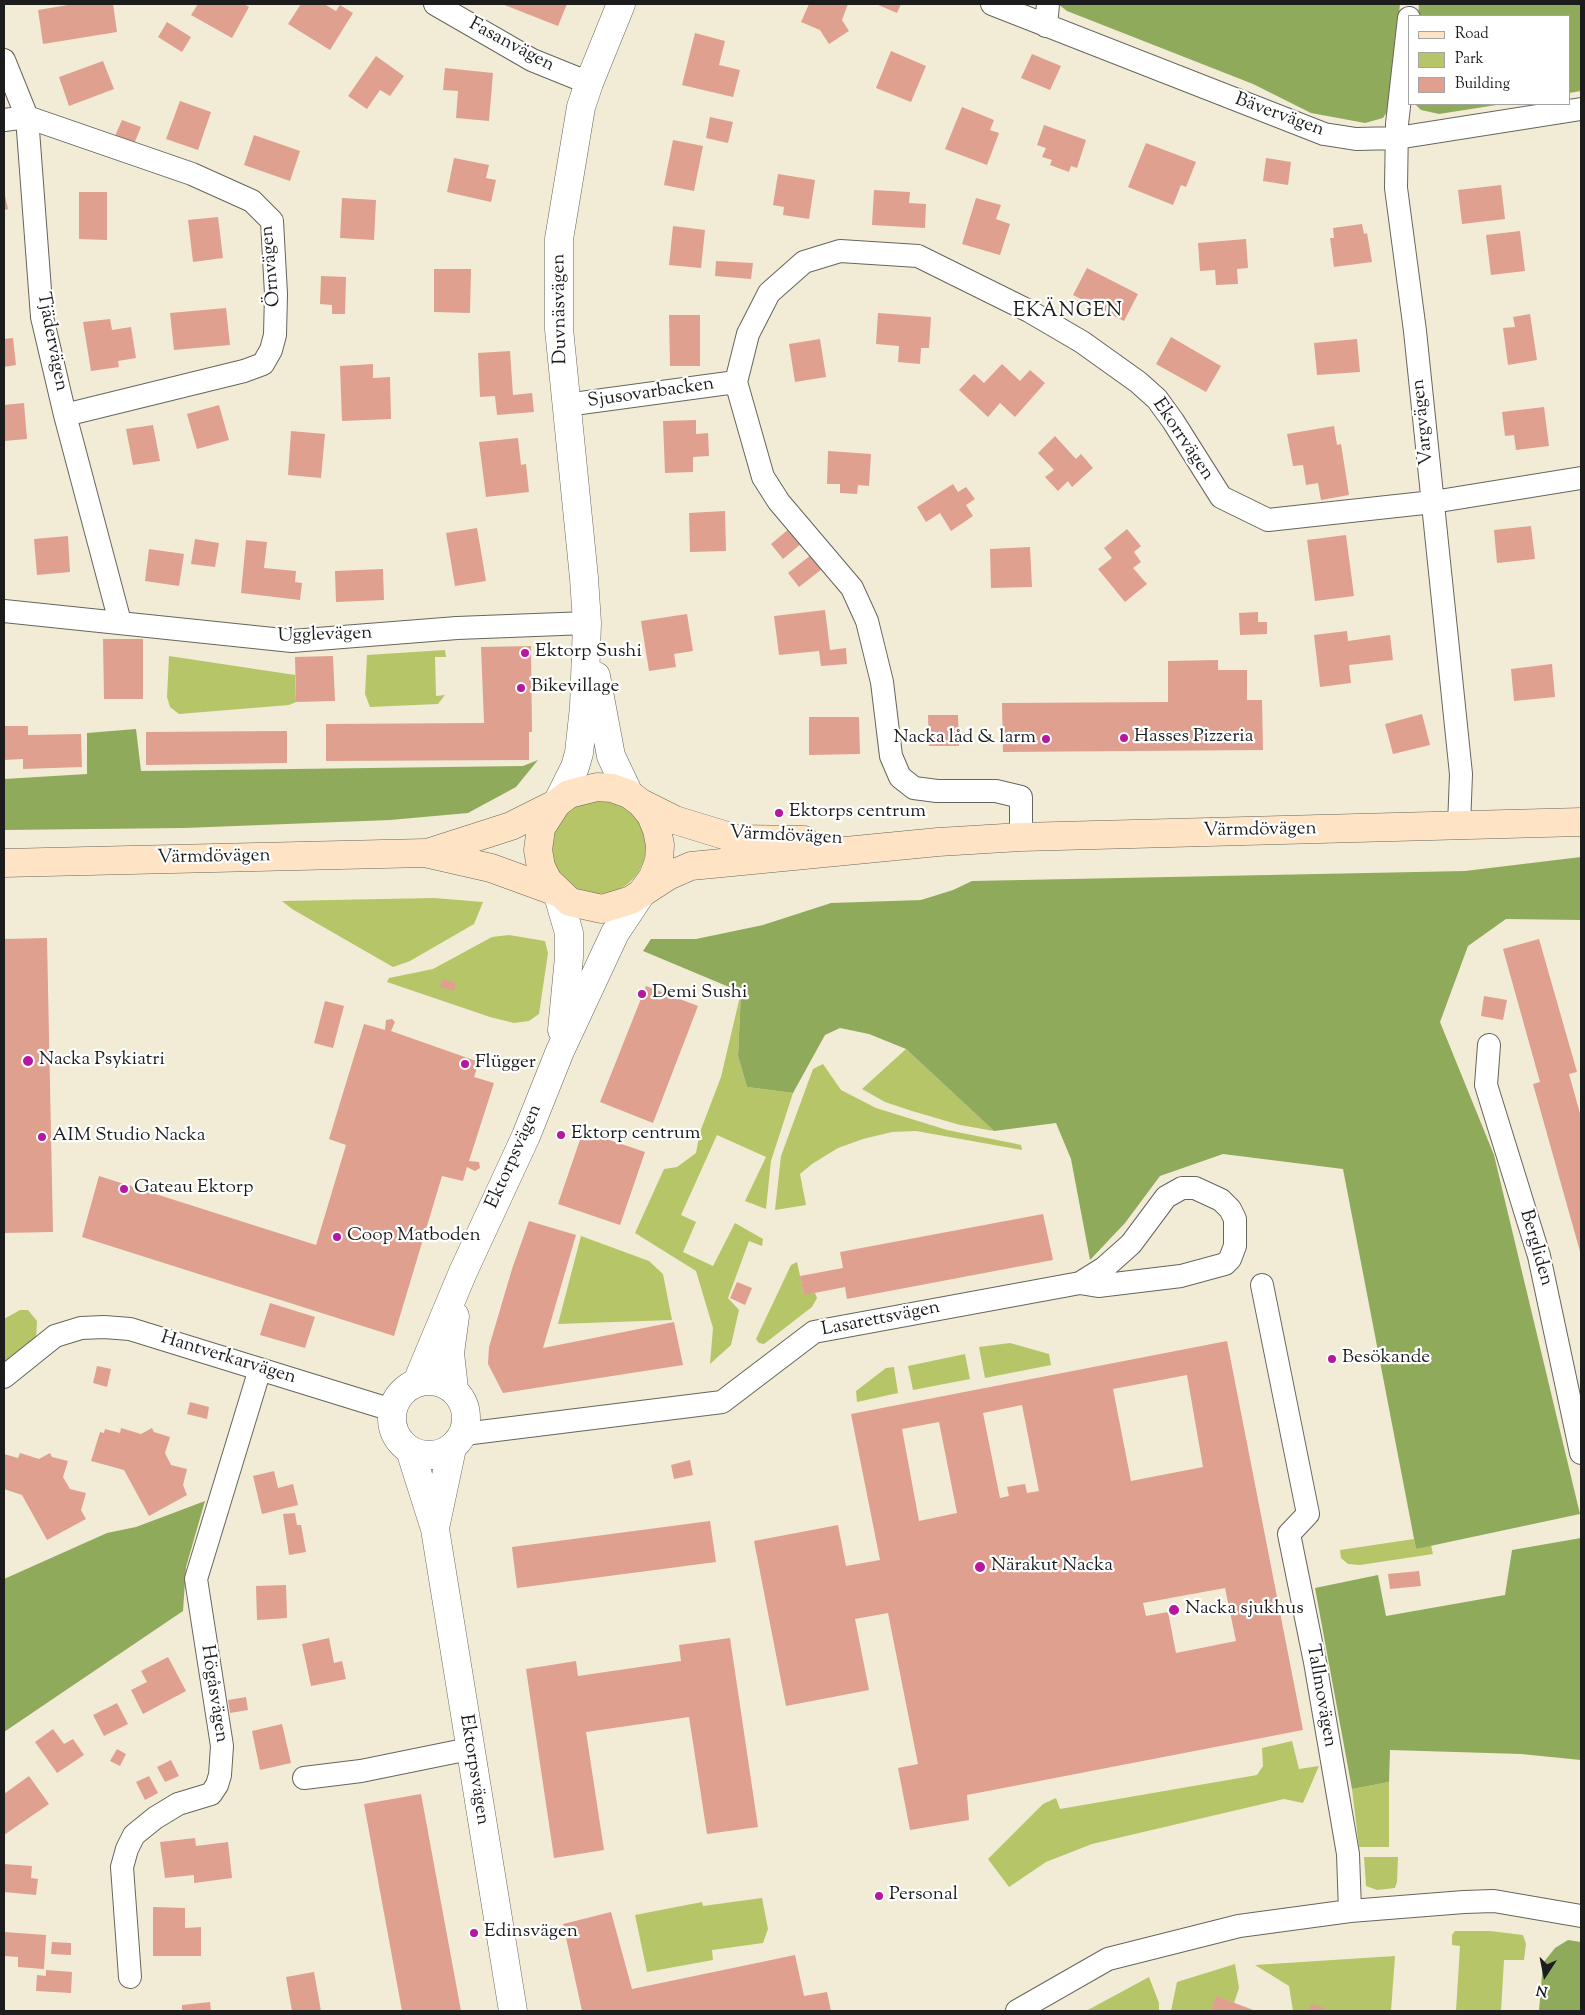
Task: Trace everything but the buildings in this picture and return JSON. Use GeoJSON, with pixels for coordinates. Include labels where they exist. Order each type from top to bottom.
{"type":"FeatureCollection","features":[{"type":"Feature","properties":{"kind":"main road","name":"Värmdövägen"},"geometry":{"type":"LineString","coordinates":[[425,853],[511,826],[582,789],[597,787],[612,788],[692,826],[737,839],[938,842]]}},
{"type":"Feature","properties":{"kind":"main road","name":"Värmdövägen"},"geometry":{"type":"LineString","coordinates":[[635,798],[654,822],[660,846],[659,861],[653,878],[643,891]]}},
{"type":"Feature","properties":{"kind":"main road","name":"Värmdövägen"},"geometry":{"type":"LineString","coordinates":[[557,803],[542,828],[538,850],[541,867],[548,881],[557,892],[570,902],[602,909],[632,900],[668,876],[692,866],[938,842],[1021,837],[1581,822]]}},
{"type":"Feature","properties":{"kind":"main road","name":"Värmdövägen"},"geometry":{"type":"LineString","coordinates":[[4,863],[425,853],[491,868],[557,892]]}},
{"type":"Feature","properties":{"kind":"street","name":"Fasanvägen"},"geometry":{"type":"LineString","coordinates":[[435,4],[532,60],[589,83]]}},
{"type":"Feature","properties":{"kind":"street","name":"Duvnäsvägen"},"geometry":{"type":"LineString","coordinates":[[557,803],[575,768],[578,753],[584,707],[587,623],[559,329],[559,240],[581,107],[621,4]]}},
{"type":"Feature","properties":{"kind":"street","name":"Bävervägen"},"geometry":{"type":"LineString","coordinates":[[992,4],[1047,15],[1324,134],[1356,139],[1397,138],[1581,108]]}},
{"type":"Feature","properties":{"kind":"street","name":"Vargvägen"},"geometry":{"type":"LineString","coordinates":[[1408,27],[1397,138],[1396,188],[1433,502],[1461,774],[1459,826]]}},
{"type":"Feature","properties":{"kind":"street","name":"Tjädervägen"},"geometry":{"type":"LineString","coordinates":[[4,60],[27,117],[42,317],[65,415],[120,622]]}},
{"type":"Feature","properties":{"kind":"street","name":"Örnvägen"},"geometry":{"type":"LineString","coordinates":[[4,120],[27,117],[192,174],[252,201],[272,221],[276,294],[275,335],[271,350],[263,364],[244,371],[65,415]]}},
{"type":"Feature","properties":{"kind":"street","name":"Ekorrvägen"},"geometry":{"type":"LineString","coordinates":[[736,382],[748,334],[769,293],[804,262],[840,251],[918,256],[1029,311],[1082,342],[1138,382],[1157,399],[1174,421],[1221,497],[1268,520],[1433,502],[1581,478]]}},
{"type":"Feature","properties":{"kind":"street","name":"Sjusovarbacken"},"geometry":{"type":"LineString","coordinates":[[566,406],[736,382]]}},
{"type":"Feature","properties":{"kind":"street"},"geometry":{"type":"LineString","coordinates":[[736,382],[763,476],[779,502],[852,588],[867,621],[882,682],[891,756],[900,777],[914,788],[996,791],[1021,797],[1021,837]]}},
{"type":"Feature","properties":{"kind":"street","name":"Ugglevägen"},"geometry":{"type":"LineString","coordinates":[[4,610],[292,642],[457,628],[587,623]]}},
{"type":"Feature","properties":{"kind":"street","name":"Duvnäsvägen"},"geometry":{"type":"LineString","coordinates":[[587,623],[611,756],[635,798]]}},
{"type":"Feature","properties":{"kind":"street","name":"Ektorpsvägen"},"geometry":{"type":"LineString","coordinates":[[454,1389],[450,1353],[458,1290],[463,1272],[526,1136],[560,1051],[615,933],[643,891]]}},
{"type":"Feature","properties":{"kind":"street","name":"Ektorpsvägen"},"geometry":{"type":"LineString","coordinates":[[557,892],[569,933],[569,957],[560,1051]]}},
{"type":"Feature","properties":{"kind":"street","name":"Bergliden"},"geometry":{"type":"LineString","coordinates":[[1489,1044],[1486,1085],[1539,1256],[1581,1453]]}},
{"type":"Feature","properties":{"kind":"street","name":"Lasarettsvägen"},"geometry":{"type":"LineString","coordinates":[[458,1441],[722,1402],[814,1332],[1080,1283],[1098,1286],[1181,1276],[1225,1264],[1230,1259],[1235,1246],[1235,1219],[1230,1209],[1220,1200],[1200,1190],[1182,1188],[1166,1197],[1131,1244],[1104,1268],[1080,1283]]}},
{"type":"Feature","properties":{"kind":"street","name":"Tallmovägen"},"geometry":{"type":"LineString","coordinates":[[1262,1285],[1308,1514],[1289,1534],[1315,1662],[1348,1854],[1350,1911]]}},
{"type":"Feature","properties":{"kind":"street","name":"Ektorpsvägen"},"geometry":{"type":"LineString","coordinates":[[417,1382],[458,1290]]}},
{"type":"Feature","properties":{"kind":"street","name":"Hantverkarvägen"},"geometry":{"type":"LineString","coordinates":[[4,1377],[55,1336],[62,1333],[81,1328],[130,1329],[392,1410]]}},
{"type":"Feature","properties":{"kind":"street","name":"Högåsvägen"},"geometry":{"type":"LineString","coordinates":[[130,1977],[122,1867],[127,1849],[134,1835],[155,1818],[178,1804],[211,1794],[218,1786],[222,1746],[196,1579],[260,1369]]}},
{"type":"Feature","properties":{"kind":"street"},"geometry":{"type":"LineString","coordinates":[[430,1380],[443,1382],[454,1389],[462,1399],[467,1411],[458,1441],[439,1455],[424,1455],[410,1450],[398,1440],[392,1425],[392,1410],[397,1398],[406,1388],[417,1382],[430,1380]]}},
{"type":"Feature","properties":{"kind":"street","name":"Ektorpsvägen"},"geometry":{"type":"LineString","coordinates":[[435,1529],[458,1441]]}},
{"type":"Feature","properties":{"kind":"street","name":"Ektorpsvägen"},"geometry":{"type":"LineString","coordinates":[[410,1450],[435,1529],[469,1749],[513,2011]]}},
{"type":"Feature","properties":{"kind":"street"},"geometry":{"type":"LineString","coordinates":[[304,1778],[361,1771],[469,1749]]}},
{"type":"Feature","properties":{"kind":"street"},"geometry":{"type":"LineString","coordinates":[[1017,2011],[1108,1959],[1239,1926],[1410,1905],[1494,1902],[1581,1916]]}},
{"type":"Feature","properties":{"kind":"green space"},"geometry":{"type":"Polygon","coordinates":[[[1058,4],[1400,4],[1389,109],[1383,118],[1365,123],[1311,113],[1253,84],[1067,11],[1058,4]]]}},
{"type":"Feature","properties":{"kind":"green space"},"geometry":{"type":"Polygon","coordinates":[[[1419,4],[1581,4],[1581,91],[1570,93],[1570,15],[1418,15],[1419,4]]]}},
{"type":"Feature","properties":{"kind":"green space"},"geometry":{"type":"Polygon","coordinates":[[[1416,105],[1497,105],[1439,114],[1421,110],[1416,105]]]}},
{"type":"Feature","properties":{"kind":"green space"},"geometry":{"type":"Polygon","coordinates":[[[445,650],[446,657],[435,657],[436,696],[445,695],[438,704],[370,707],[365,694],[367,655],[445,650]]]}},
{"type":"Feature","properties":{"kind":"green space"},"geometry":{"type":"Polygon","coordinates":[[[169,656],[295,675],[296,702],[289,705],[179,714],[170,707],[167,697],[169,656]]]}},
{"type":"Feature","properties":{"kind":"green space"},"geometry":{"type":"Polygon","coordinates":[[[136,729],[141,771],[523,766],[538,760],[516,787],[468,813],[390,820],[184,828],[4,830],[4,779],[87,774],[87,733],[136,729]]]}},
{"type":"Feature","properties":{"kind":"green space"},"geometry":{"type":"Polygon","coordinates":[[[598,798],[616,801],[632,812],[643,828],[646,846],[643,864],[632,880],[616,891],[598,894],[580,891],[564,880],[553,864],[550,846],[553,828],[564,812],[580,801],[598,798]]]}},
{"type":"Feature","properties":{"kind":"green space"},"geometry":{"type":"Polygon","coordinates":[[[1581,857],[1581,920],[1506,919],[1468,946],[1440,1022],[1494,1155],[1580,1514],[1416,1549],[1343,1169],[1223,1154],[1160,1176],[1125,1223],[1090,1260],[1071,1159],[1056,1123],[994,1131],[906,1049],[869,1034],[840,1028],[825,1035],[793,1093],[747,1087],[738,1056],[741,992],[643,951],[651,939],[696,939],[763,925],[831,903],[921,900],[953,890],[972,881],[1465,871],[1581,857]]]}},
{"type":"Feature","properties":{"kind":"green space"},"geometry":{"type":"Polygon","coordinates":[[[434,898],[483,902],[474,924],[410,961],[393,967],[292,909],[282,901],[434,898]]]}},
{"type":"Feature","properties":{"kind":"green space"},"geometry":{"type":"Polygon","coordinates":[[[509,935],[545,941],[548,953],[539,1014],[529,1021],[514,1023],[490,1017],[387,982],[389,978],[433,969],[492,937],[509,935]]]}},
{"type":"Feature","properties":{"kind":"green space"},"geometry":{"type":"Polygon","coordinates":[[[741,992],[738,1056],[747,1087],[793,1093],[771,1161],[766,1209],[745,1201],[766,1157],[717,1135],[681,1215],[696,1222],[683,1252],[713,1266],[735,1223],[763,1239],[762,1246],[749,1241],[728,1298],[739,1310],[731,1345],[710,1364],[713,1328],[696,1271],[635,1233],[664,1169],[677,1167],[696,1153],[700,1132],[721,1077],[741,992]]]}},
{"type":"Feature","properties":{"kind":"green space"},"geometry":{"type":"Polygon","coordinates":[[[906,1049],[994,1131],[960,1125],[912,1111],[885,1102],[862,1089],[906,1049]]]}},
{"type":"Feature","properties":{"kind":"green space"},"geometry":{"type":"Polygon","coordinates":[[[823,1064],[841,1090],[876,1108],[947,1130],[1021,1145],[1022,1150],[916,1131],[892,1132],[863,1139],[838,1148],[800,1174],[806,1205],[775,1210],[781,1156],[813,1069],[823,1064]]]}},
{"type":"Feature","properties":{"kind":"green space"},"geometry":{"type":"Polygon","coordinates":[[[581,1236],[649,1261],[663,1274],[672,1320],[558,1324],[581,1236]]]}},
{"type":"Feature","properties":{"kind":"green space"},"geometry":{"type":"Polygon","coordinates":[[[797,1262],[804,1294],[815,1293],[817,1298],[812,1307],[764,1344],[759,1343],[756,1339],[791,1265],[797,1262]]]}},
{"type":"Feature","properties":{"kind":"green space"},"geometry":{"type":"Polygon","coordinates":[[[20,1310],[28,1310],[37,1321],[36,1339],[4,1364],[4,1319],[20,1310]]]}},
{"type":"Feature","properties":{"kind":"green space"},"geometry":{"type":"Polygon","coordinates":[[[1010,1343],[1049,1354],[1051,1365],[985,1378],[979,1347],[1010,1343]]]}},
{"type":"Feature","properties":{"kind":"green space"},"geometry":{"type":"Polygon","coordinates":[[[965,1354],[970,1379],[913,1390],[908,1366],[965,1354]]]}},
{"type":"Feature","properties":{"kind":"green space"},"geometry":{"type":"Polygon","coordinates":[[[894,1367],[898,1393],[857,1402],[856,1391],[886,1368],[894,1367]]]}},
{"type":"Feature","properties":{"kind":"green space"},"geometry":{"type":"Polygon","coordinates":[[[205,1501],[186,1567],[183,1611],[4,1732],[4,1579],[107,1533],[136,1527],[205,1501]]]}},
{"type":"Feature","properties":{"kind":"green space"},"geometry":{"type":"Polygon","coordinates":[[[1581,1538],[1581,1760],[1521,1754],[1390,1750],[1389,1782],[1352,1789],[1315,1588],[1378,1575],[1386,1616],[1505,1595],[1512,1550],[1581,1538]]]}},
{"type":"Feature","properties":{"kind":"green space"},"geometry":{"type":"Polygon","coordinates":[[[1414,1539],[1416,1549],[1431,1545],[1433,1554],[1360,1565],[1348,1564],[1341,1558],[1340,1550],[1414,1539]]]}},
{"type":"Feature","properties":{"kind":"green space"},"geometry":{"type":"Polygon","coordinates":[[[1292,1741],[1299,1769],[1319,1766],[1303,1803],[1284,1799],[1092,1844],[1046,1862],[1009,1887],[988,1859],[1043,1804],[1056,1798],[1060,1809],[1257,1775],[1263,1766],[1262,1748],[1292,1741]]]}},
{"type":"Feature","properties":{"kind":"green space"},"geometry":{"type":"Polygon","coordinates":[[[1389,1782],[1389,1847],[1359,1847],[1352,1789],[1389,1782]]]}},
{"type":"Feature","properties":{"kind":"green space"},"geometry":{"type":"Polygon","coordinates":[[[1364,1857],[1398,1857],[1395,1888],[1377,1890],[1366,1886],[1364,1857]]]}},
{"type":"Feature","properties":{"kind":"green space"},"geometry":{"type":"Polygon","coordinates":[[[762,1898],[768,1929],[763,1943],[712,1950],[713,1960],[647,1972],[635,1915],[702,1902],[703,1906],[762,1898]]]}},
{"type":"Feature","properties":{"kind":"green space"},"geometry":{"type":"Polygon","coordinates":[[[1455,1931],[1490,1931],[1523,1935],[1526,1944],[1524,1960],[1504,1960],[1501,2011],[1456,2011],[1460,1946],[1452,1945],[1452,1935],[1455,1931]]]}},
{"type":"Feature","properties":{"kind":"green space"},"geometry":{"type":"Polygon","coordinates":[[[1568,1940],[1581,1942],[1581,2011],[1539,2011],[1543,1963],[1555,1948],[1568,1940]]]}},
{"type":"Feature","properties":{"kind":"green space"},"geometry":{"type":"Polygon","coordinates":[[[1395,1956],[1391,2011],[1293,2011],[1289,1986],[1255,1965],[1395,1956]]]}},
{"type":"Feature","properties":{"kind":"green space"},"geometry":{"type":"Polygon","coordinates":[[[1235,1964],[1239,1988],[1234,2003],[1217,1997],[1211,2011],[1171,2011],[1177,1982],[1235,1964]]]}},
{"type":"Feature","properties":{"kind":"green space"},"geometry":{"type":"Polygon","coordinates":[[[1149,1977],[1159,2003],[1159,2011],[1086,2011],[1149,1977]]]}},
{"type":"Feature","properties":{"kind":"place","name":"Ektorp Sushi"},"geometry":{"type":"Point","coordinates":[525,653]}},
{"type":"Feature","properties":{"kind":"place","name":"Bikevillage"},"geometry":{"type":"Point","coordinates":[521,688]}},
{"type":"Feature","properties":{"kind":"place","name":"Hasses Pizzeria"},"geometry":{"type":"Point","coordinates":[1124,738]}},
{"type":"Feature","properties":{"kind":"place","name":"Nacka låd & larm"},"geometry":{"type":"Point","coordinates":[1046,739]}},
{"type":"Feature","properties":{"kind":"place","name":"Ektorps centrum"},"geometry":{"type":"Point","coordinates":[779,813]}},
{"type":"Feature","properties":{"kind":"place","name":"Demi Sushi"},"geometry":{"type":"Point","coordinates":[642,994]}},
{"type":"Feature","properties":{"kind":"place","name":"Nacka Psykiatri"},"geometry":{"type":"Point","coordinates":[28,1061]}},
{"type":"Feature","properties":{"kind":"place","name":"Flügger"},"geometry":{"type":"Point","coordinates":[465,1064]}},
{"type":"Feature","properties":{"kind":"place","name":"Ektorp centrum"},"geometry":{"type":"Point","coordinates":[561,1135]}},
{"type":"Feature","properties":{"kind":"place","name":"AIM Studio Nacka"},"geometry":{"type":"Point","coordinates":[42,1137]}},
{"type":"Feature","properties":{"kind":"place","name":"Gateau Ektorp"},"geometry":{"type":"Point","coordinates":[124,1189]}},
{"type":"Feature","properties":{"kind":"place","name":"Coop Matboden"},"geometry":{"type":"Point","coordinates":[337,1237]}},
{"type":"Feature","properties":{"kind":"place","name":"Besökande"},"geometry":{"type":"Point","coordinates":[1332,1359]}},
{"type":"Feature","properties":{"kind":"place","name":"Närakut Nacka"},"geometry":{"type":"Point","coordinates":[980,1567]}},
{"type":"Feature","properties":{"kind":"place","name":"Nacka sjukhus"},"geometry":{"type":"Point","coordinates":[1174,1610]}},
{"type":"Feature","properties":{"kind":"place","name":"Personal"},"geometry":{"type":"Point","coordinates":[879,1896]}},
{"type":"Feature","properties":{"kind":"place","name":"Edinsvägen"},"geometry":{"type":"Point","coordinates":[474,1933]}},
{"type":"Feature","properties":{"kind":"district","name":"EKÄNGEN"},"geometry":{"type":"Point","coordinates":[1068,313]}}]}
